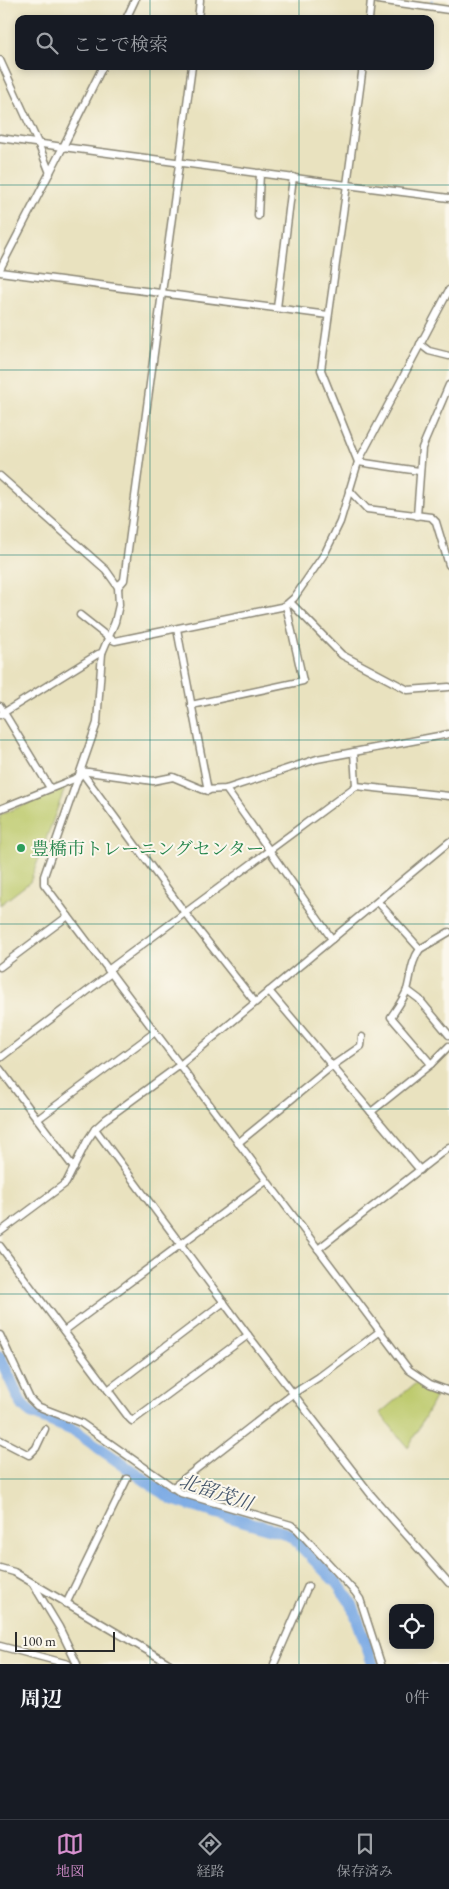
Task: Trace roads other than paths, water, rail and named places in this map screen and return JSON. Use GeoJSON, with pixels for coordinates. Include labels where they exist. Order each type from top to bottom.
{"type":"FeatureCollection","features":[{"type":"Feature","properties":{"kind":"street"},"geometry":{"type":"LineString","coordinates":[[128,15],[135,0]]}},
{"type":"Feature","properties":{"kind":"street"},"geometry":{"type":"LineString","coordinates":[[198,15],[200,0]]}},
{"type":"Feature","properties":{"kind":"street"},"geometry":{"type":"LineString","coordinates":[[370,15],[372,0]]}},
{"type":"Feature","properties":{"kind":"street"},"geometry":{"type":"LineString","coordinates":[[378,0],[449,10]]}},
{"type":"Feature","properties":{"kind":"street"},"geometry":{"type":"LineString","coordinates":[[0,60],[50,173]]}},
{"type":"Feature","properties":{"kind":"street"},"geometry":{"type":"LineString","coordinates":[[100,70],[0,271],[328,315]]}},
{"type":"Feature","properties":{"kind":"street"},"geometry":{"type":"LineString","coordinates":[[118,587],[124,580],[191,70]]}},
{"type":"Feature","properties":{"kind":"street"},"geometry":{"type":"LineString","coordinates":[[358,462],[320,370],[361,70]]}},
{"type":"Feature","properties":{"kind":"street"},"geometry":{"type":"LineString","coordinates":[[0,138],[449,198]]}},
{"type":"Feature","properties":{"kind":"street"},"geometry":{"type":"LineString","coordinates":[[258,216],[260,173]]}},
{"type":"Feature","properties":{"kind":"street"},"geometry":{"type":"LineString","coordinates":[[277,308],[293,177]]}},
{"type":"Feature","properties":{"kind":"street"},"geometry":{"type":"LineString","coordinates":[[80,615],[115,641],[288,604],[312,574],[325,553],[340,522],[358,462],[449,290]]}},
{"type":"Feature","properties":{"kind":"street"},"geometry":{"type":"LineString","coordinates":[[420,344],[429,351],[449,356]]}},
{"type":"Feature","properties":{"kind":"street"},"geometry":{"type":"LineString","coordinates":[[417,516],[422,448],[449,385]]}},
{"type":"Feature","properties":{"kind":"street"},"geometry":{"type":"LineString","coordinates":[[358,462],[419,471]]}},
{"type":"Feature","properties":{"kind":"street"},"geometry":{"type":"LineString","coordinates":[[0,476],[106,570],[118,587],[118,606],[115,622],[102,654],[97,722],[44,876],[44,884],[409,1370],[430,1384],[449,1391]]}},
{"type":"Feature","properties":{"kind":"street"},"geometry":{"type":"LineString","coordinates":[[349,490],[366,509],[431,517],[436,522],[449,565]]}},
{"type":"Feature","properties":{"kind":"street"},"geometry":{"type":"LineString","coordinates":[[288,604],[342,655],[408,690],[449,687]]}},
{"type":"Feature","properties":{"kind":"street"},"geometry":{"type":"LineString","coordinates":[[191,705],[303,682],[288,604]]}},
{"type":"Feature","properties":{"kind":"street"},"geometry":{"type":"LineString","coordinates":[[177,629],[208,790]]}},
{"type":"Feature","properties":{"kind":"street"},"geometry":{"type":"LineString","coordinates":[[50,788],[1,711],[98,654],[102,654]]}},
{"type":"Feature","properties":{"kind":"street"},"geometry":{"type":"LineString","coordinates":[[0,809],[80,774],[153,781],[173,777],[208,790],[226,789],[317,759],[449,734]]}},
{"type":"Feature","properties":{"kind":"street"},"geometry":{"type":"LineString","coordinates":[[354,752],[356,786]]}},
{"type":"Feature","properties":{"kind":"street"},"geometry":{"type":"LineString","coordinates":[[80,774],[184,913],[255,1002]]}},
{"type":"Feature","properties":{"kind":"street"},"geometry":{"type":"LineString","coordinates":[[0,1058],[184,913],[356,786],[449,796]]}},
{"type":"Feature","properties":{"kind":"street"},"geometry":{"type":"LineString","coordinates":[[226,789],[332,939]]}},
{"type":"Feature","properties":{"kind":"street"},"geometry":{"type":"LineString","coordinates":[[0,1232],[66,1182],[87,1140],[106,1119],[180,1065],[449,842]]}},
{"type":"Feature","properties":{"kind":"street"},"geometry":{"type":"LineString","coordinates":[[378,902],[420,949]]}},
{"type":"Feature","properties":{"kind":"street"},"geometry":{"type":"LineString","coordinates":[[0,967],[68,916]]}},
{"type":"Feature","properties":{"kind":"street"},"geometry":{"type":"LineString","coordinates":[[431,1064],[391,1017],[402,1002],[407,990],[415,956],[420,949],[449,932]]}},
{"type":"Feature","properties":{"kind":"street"},"geometry":{"type":"LineString","coordinates":[[407,990],[419,999],[449,1035]]}},
{"type":"Feature","properties":{"kind":"street"},"geometry":{"type":"LineString","coordinates":[[269,991],[420,1170]]}},
{"type":"Feature","properties":{"kind":"street"},"geometry":{"type":"LineString","coordinates":[[38,1119],[155,1032]]}},
{"type":"Feature","properties":{"kind":"street"},"geometry":{"type":"LineString","coordinates":[[238,1143],[332,1066],[361,1046],[362,1038]]}},
{"type":"Feature","properties":{"kind":"street"},"geometry":{"type":"LineString","coordinates":[[371,1112],[431,1064],[449,1046]]}},
{"type":"Feature","properties":{"kind":"street"},"geometry":{"type":"LineString","coordinates":[[0,1069],[74,1168]]}},
{"type":"Feature","properties":{"kind":"street"},"geometry":{"type":"LineString","coordinates":[[95,1130],[182,1244],[248,1335],[372,1496],[448,1579]]}},
{"type":"Feature","properties":{"kind":"street"},"geometry":{"type":"LineString","coordinates":[[318,1249],[449,1147]]}},
{"type":"Feature","properties":{"kind":"street"},"geometry":{"type":"LineString","coordinates":[[64,1331],[266,1180]]}},
{"type":"Feature","properties":{"kind":"street"},"geometry":{"type":"LineString","coordinates":[[0,1246],[132,1421],[248,1335]]}},
{"type":"Feature","properties":{"kind":"street"},"geometry":{"type":"LineString","coordinates":[[108,1390],[224,1302]]}},
{"type":"Feature","properties":{"kind":"street"},"geometry":{"type":"LineString","coordinates":[[172,1488],[294,1393],[319,1377],[379,1332]]}},
{"type":"Feature","properties":{"kind":"street"},"geometry":{"type":"LineString","coordinates":[[0,1335],[30,1399],[37,1406],[81,1423],[180,1492],[279,1521],[298,1529],[360,1599],[381,1664]]}},
{"type":"Feature","properties":{"kind":"street"},"geometry":{"type":"LineString","coordinates":[[0,1440],[29,1455],[36,1448],[45,1429]]}},
{"type":"Feature","properties":{"kind":"street"},"geometry":{"type":"LineString","coordinates":[[66,1604],[127,1479]]}},
{"type":"Feature","properties":{"kind":"street"},"geometry":{"type":"LineString","coordinates":[[0,1568],[14,1572],[170,1664]]}},
{"type":"Feature","properties":{"kind":"street"},"geometry":{"type":"LineString","coordinates":[[32,1583],[59,1627],[77,1664]]}},
{"type":"Feature","properties":{"kind":"street"},"geometry":{"type":"LineString","coordinates":[[274,1664],[308,1586]]}},
{"type":"Feature","properties":{"kind":"street"},"geometry":{"type":"LineString","coordinates":[[0,1646],[68,1664]]}},
{"type":"Feature","properties":{"kind":"waterway","name":"北留茂川"},"geometry":{"type":"LineString","coordinates":[[0,1357],[20,1401],[31,1413],[75,1431],[172,1499],[285,1533],[292,1537],[337,1583],[352,1604],[373,1664]]}},
{"type":"Feature","properties":{"kind":"place","name":"豊橋市トレーニングセンター"},"geometry":{"type":"Point","coordinates":[21,848]}}]}
